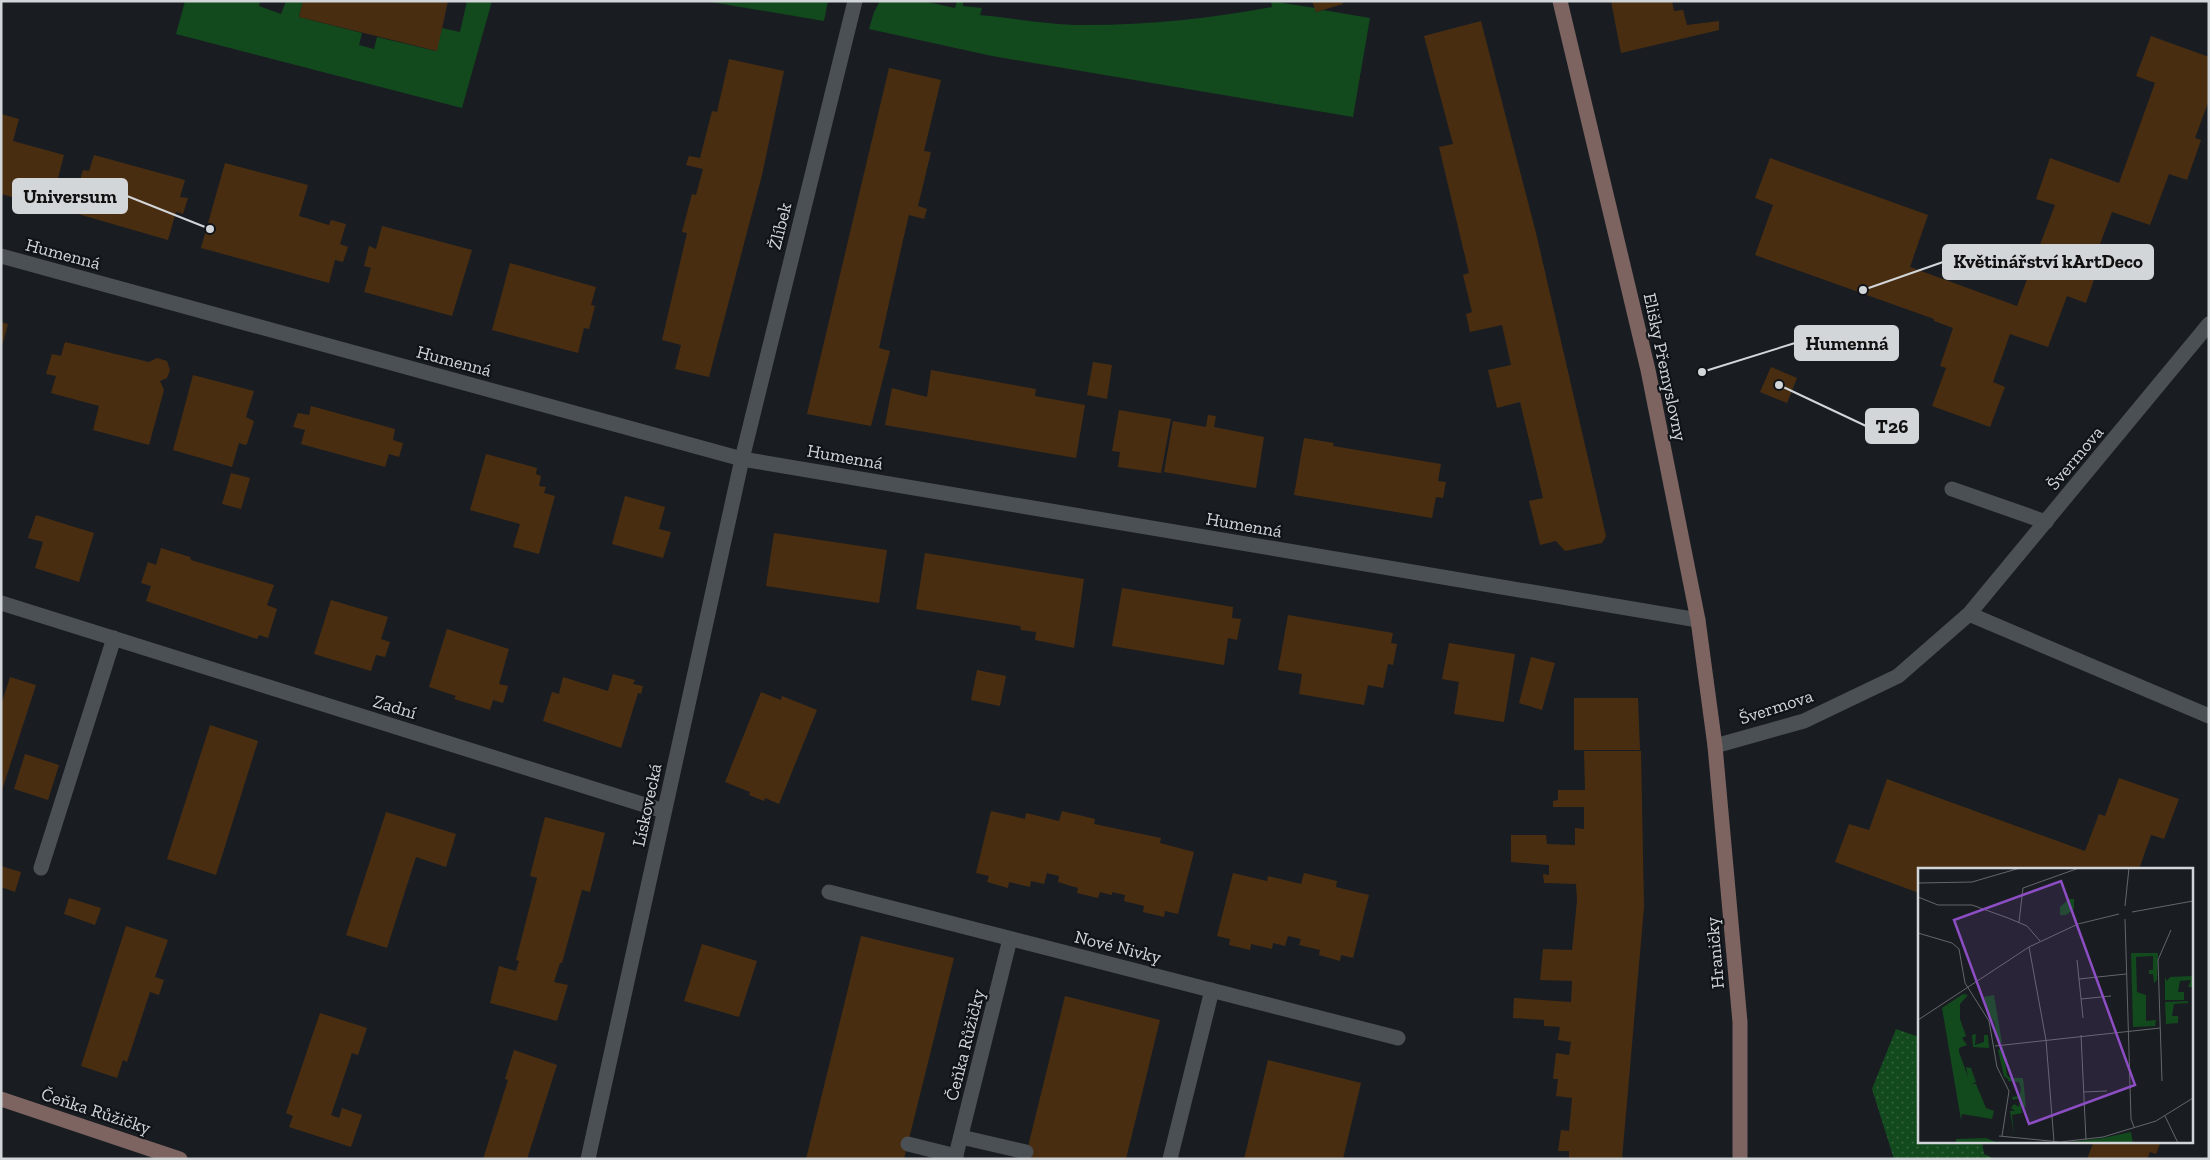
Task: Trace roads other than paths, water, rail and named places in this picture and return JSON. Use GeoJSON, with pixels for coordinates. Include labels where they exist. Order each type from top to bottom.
{"type":"FeatureCollection","features":[{"type":"Feature","properties":{"kind":"street","name":"Žlíbek"},"geometry":{"type":"LineString","coordinates":[[742,459],[855,1]]}},
{"type":"Feature","properties":{"kind":"street","name":"Elišky Přemyslovny"},"geometry":{"type":"LineString","coordinates":[[1560,1],[1648,370],[1698,620],[1715,746]]}},
{"type":"Feature","properties":{"kind":"street","name":"Humenná"},"geometry":{"type":"LineString","coordinates":[[1,256],[742,459],[1698,620]]}},
{"type":"Feature","properties":{"kind":"street","name":"Švermova"},"geometry":{"type":"LineString","coordinates":[[1715,746],[1804,721],[1898,676],[1969,614],[2209,324]]}},
{"type":"Feature","properties":{"kind":"street","name":"Lískovecká"},"geometry":{"type":"LineString","coordinates":[[588,1159],[742,459]]}},
{"type":"Feature","properties":{"kind":"street"},"geometry":{"type":"LineString","coordinates":[[1952,489],[2046,522]]}},
{"type":"Feature","properties":{"kind":"street","name":"Zadní"},"geometry":{"type":"LineString","coordinates":[[1,603],[664,810]]}},
{"type":"Feature","properties":{"kind":"street"},"geometry":{"type":"LineString","coordinates":[[1969,614],[2209,716]]}},
{"type":"Feature","properties":{"kind":"street"},"geometry":{"type":"LineString","coordinates":[[41,868],[114,638]]}},
{"type":"Feature","properties":{"kind":"street","name":"Hraničky"},"geometry":{"type":"LineString","coordinates":[[1715,746],[1740,1022],[1740,1159]]}},
{"type":"Feature","properties":{"kind":"street","name":"Nové Nivky"},"geometry":{"type":"LineString","coordinates":[[829,892],[1398,1038]]}},
{"type":"Feature","properties":{"kind":"street","name":"Čeňka Růžičky"},"geometry":{"type":"LineString","coordinates":[[956,1158],[1010,939]]}},
{"type":"Feature","properties":{"kind":"street"},"geometry":{"type":"LineString","coordinates":[[1170,1159],[1212,990]]}},
{"type":"Feature","properties":{"kind":"street","name":"Čeňka Růžičky"},"geometry":{"type":"LineString","coordinates":[[1,1099],[180,1159]]}},
{"type":"Feature","properties":{"kind":"street"},"geometry":{"type":"LineString","coordinates":[[961,1138],[1026,1152]]}},
{"type":"Feature","properties":{"kind":"street"},"geometry":{"type":"LineString","coordinates":[[908,1144],[956,1158]]}},
{"type":"Feature","properties":{"kind":"place","name":"Universum"},"geometry":{"type":"Point","coordinates":[210,229]}},
{"type":"Feature","properties":{"kind":"place","name":"Květinářství kArtDeco"},"geometry":{"type":"Point","coordinates":[1863,290]}},
{"type":"Feature","properties":{"kind":"place","name":"Humenná"},"geometry":{"type":"Point","coordinates":[1702,372]}},
{"type":"Feature","properties":{"kind":"place","name":"T26"},"geometry":{"type":"Point","coordinates":[1779,385]}}]}
